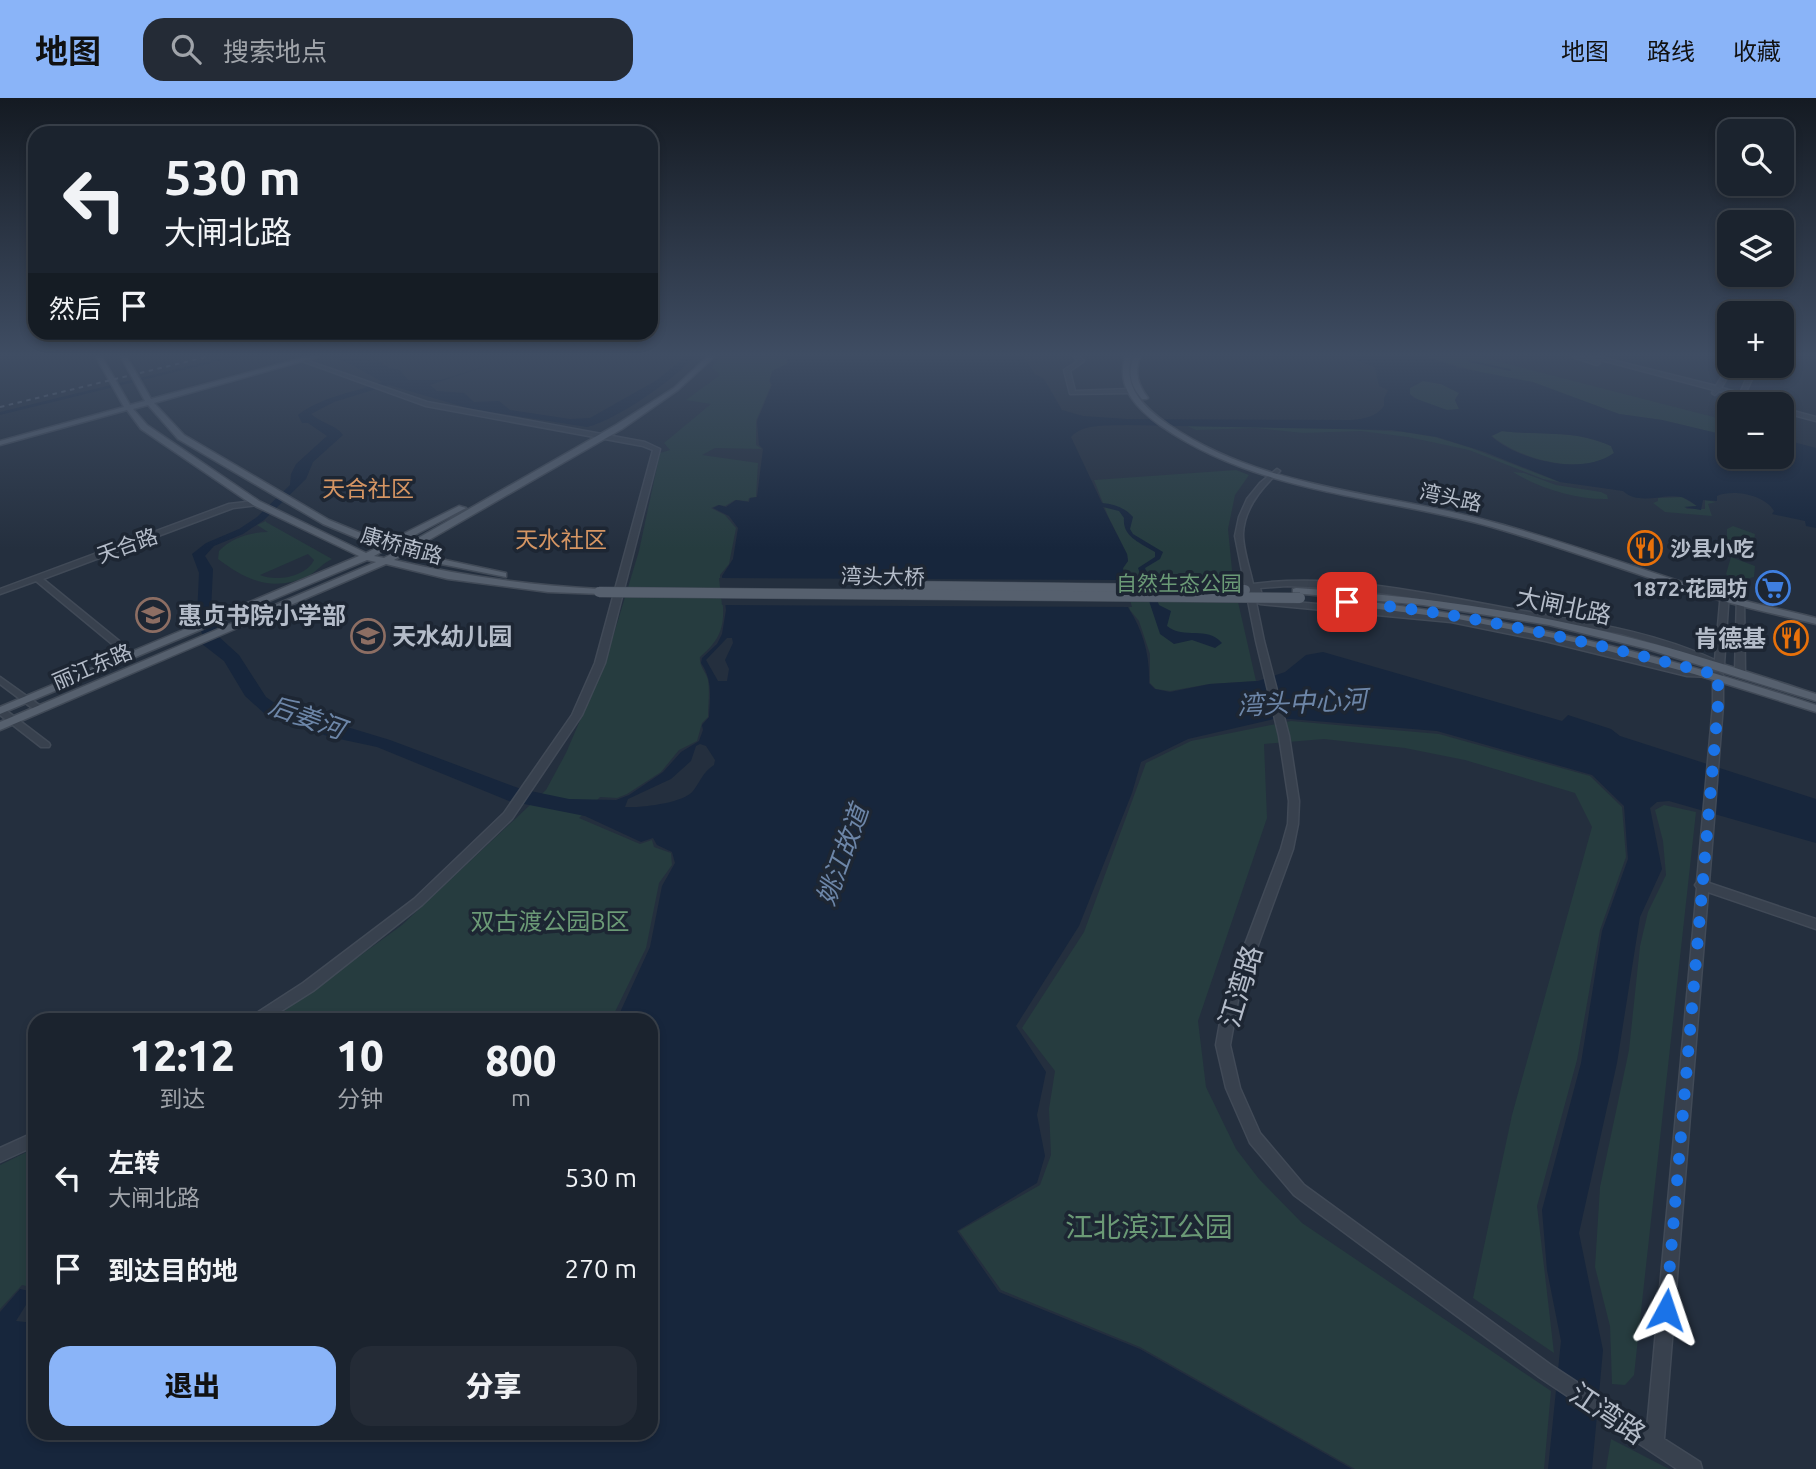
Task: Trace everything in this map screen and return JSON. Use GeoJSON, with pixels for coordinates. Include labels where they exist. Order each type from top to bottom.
{"type":"FeatureCollection","features":[{"type":"Feature","properties":{"kind":"main road"},"geometry":{"type":"LineString","coordinates":[[0,441],[73,421]]}},
{"type":"Feature","properties":{"kind":"main road","name":"康桥南路"},"geometry":{"type":"LineString","coordinates":[[139,421],[144,427],[256,503],[367,557],[448,576],[548,589],[600,588]]}},
{"type":"Feature","properties":{"kind":"main road","name":"康桥南路"},"geometry":{"type":"LineString","coordinates":[[167,421],[181,437],[269,490],[326,522],[386,548],[500,575],[600,588]]}},
{"type":"Feature","properties":{"kind":"main road","name":"丽江东路"},"geometry":{"type":"LineString","coordinates":[[0,710],[174,638],[240,617],[386,561],[619,421]]}},
{"type":"Feature","properties":{"kind":"main road","name":"丽江东路"},"geometry":{"type":"LineString","coordinates":[[0,726],[201,640],[240,617],[386,548],[596,435],[628,421]]}},
{"type":"Feature","properties":{"kind":"main road","name":"湾头路"},"geometry":{"type":"LineString","coordinates":[[1162,421],[1205,450],[1329,491],[1493,524],[1725,596],[1816,615]]}},
{"type":"Feature","properties":{"kind":"main road","name":"湾头大桥"},"geometry":{"type":"LineString","coordinates":[[600,588],[1298,594]]}},
{"type":"Feature","properties":{"kind":"main road","name":"大闸北路"},"geometry":{"type":"LineString","coordinates":[[1298,594],[1395,606],[1555,633],[1719,670],[1740,672],[1816,698]]}},
{"type":"Feature","properties":{"kind":"main road","name":"湾头路"},"geometry":{"type":"LineString","coordinates":[[1740,599],[1816,621]]}},
{"type":"Feature","properties":{"kind":"main road","name":"大闸北路"},"geometry":{"type":"LineString","coordinates":[[1719,670],[1816,709]]}},
{"type":"Feature","properties":{"kind":"street"},"geometry":{"type":"LineString","coordinates":[[268,1013],[308,987],[418,902],[508,816],[577,715],[600,663],[657,449],[645,444],[511,421]]}},
{"type":"Feature","properties":{"kind":"street"},"geometry":{"type":"LineString","coordinates":[[646,454],[656,452]]}},
{"type":"Feature","properties":{"kind":"street","name":"江湾路"},"geometry":{"type":"LineString","coordinates":[[1274,473],[1258,487],[1248,504],[1239,536],[1284,736],[1294,801],[1293,824],[1279,872],[1231,1000],[1223,1045],[1233,1088],[1255,1138],[1299,1190],[1545,1371],[1693,1469]]}},
{"type":"Feature","properties":{"kind":"street","name":"天合路"},"geometry":{"type":"LineString","coordinates":[[0,589],[223,507],[238,499],[240,492]]}},
{"type":"Feature","properties":{"kind":"street","name":"天合路"},"geometry":{"type":"LineString","coordinates":[[0,589],[37,578],[232,506],[256,503]]}},
{"type":"Feature","properties":{"kind":"street"},"geometry":{"type":"LineString","coordinates":[[37,578],[126,651]]}},
{"type":"Feature","properties":{"kind":"street"},"geometry":{"type":"LineString","coordinates":[[1295,583],[1437,598],[1571,622],[1697,653],[1719,670],[1687,673],[1545,638],[1451,619],[1259,601],[1255,586],[1295,583]]}},
{"type":"Feature","properties":{"kind":"street"},"geometry":{"type":"LineString","coordinates":[[1655,1444],[1725,596]]}},
{"type":"Feature","properties":{"kind":"street"},"geometry":{"type":"LineString","coordinates":[[1740,599],[1740,672]]}},
{"type":"Feature","properties":{"kind":"street"},"geometry":{"type":"LineString","coordinates":[[0,680],[39,709]]}},
{"type":"Feature","properties":{"kind":"street"},"geometry":{"type":"LineString","coordinates":[[0,710],[45,745]]}},
{"type":"Feature","properties":{"kind":"street"},"geometry":{"type":"LineString","coordinates":[[1701,885],[1816,924]]}},
{"type":"Feature","properties":{"kind":"street"},"geometry":{"type":"LineString","coordinates":[[0,1155],[28,1142]]}},
{"type":"Feature","properties":{"kind":"green space","name":"双古渡公园B区"},"geometry":{"type":"Polygon","coordinates":[[[691,421],[756,421],[756,445],[762,449],[715,448],[702,455],[758,463],[756,497],[711,508],[725,515],[736,528],[729,564],[720,575],[723,610],[721,630],[710,648],[700,657],[708,680],[709,694],[708,717],[702,723],[697,741],[679,750],[661,772],[627,794],[617,798],[600,797],[579,818],[640,844],[652,840],[654,847],[671,853],[672,865],[659,883],[646,948],[614,1013],[282,1013],[402,925],[546,790],[566,753],[606,660],[639,551],[660,453],[670,450],[664,443],[691,421]]]}},
{"type":"Feature","properties":{"kind":"green space"},"geometry":{"type":"Polygon","coordinates":[[[1666,421],[1717,421],[1717,433],[1666,421]]]}},
{"type":"Feature","properties":{"kind":"green space"},"geometry":{"type":"Polygon","coordinates":[[[1187,426],[1320,427],[1404,432],[1435,437],[1471,448],[1561,483],[1543,479],[1469,450],[1408,437],[1361,431],[1303,433],[1256,428],[1196,430],[1187,426]]]}},
{"type":"Feature","properties":{"kind":"green space"},"geometry":{"type":"Polygon","coordinates":[[[1502,431],[1583,437],[1611,446],[1614,453],[1585,464],[1551,462],[1518,452],[1492,436],[1502,431]]]}},
{"type":"Feature","properties":{"kind":"green space","name":"自然生态公园"},"geometry":{"type":"Polygon","coordinates":[[[1236,470],[1249,475],[1235,495],[1228,529],[1233,580],[1256,681],[1209,684],[1170,691],[1156,689],[1150,683],[1150,654],[1139,621],[1130,610],[1119,575],[1124,574],[1127,554],[1094,480],[1236,470]]]}},
{"type":"Feature","properties":{"kind":"green space"},"geometry":{"type":"Polygon","coordinates":[[[1513,472],[1524,473],[1556,485],[1601,492],[1607,495],[1608,499],[1559,492],[1513,472]]]}},
{"type":"Feature","properties":{"kind":"green space"},"geometry":{"type":"Polygon","coordinates":[[[1682,497],[1697,506],[1685,507],[1687,509],[1705,509],[1705,500],[1716,502],[1708,504],[1712,516],[1665,512],[1653,503],[1658,501],[1658,498],[1682,497]]]}},
{"type":"Feature","properties":{"kind":"green space"},"geometry":{"type":"Polygon","coordinates":[[[266,521],[332,559],[310,575],[273,584],[250,578],[218,559],[219,551],[235,539],[268,532],[257,525],[266,521]],[[308,554],[260,575],[282,578],[298,574],[314,560],[308,554]]]}},
{"type":"Feature","properties":{"kind":"green space"},"geometry":{"type":"Polygon","coordinates":[[[1733,526],[1755,534],[1753,550],[1731,548],[1727,544],[1727,529],[1733,526]]]}},
{"type":"Feature","properties":{"kind":"green space"},"geometry":{"type":"Polygon","coordinates":[[[1731,557],[1755,566],[1754,577],[1746,579],[1746,583],[1736,583],[1726,574],[1731,557]]]}},
{"type":"Feature","properties":{"kind":"green space","name":"江北滨江公园"},"geometry":{"type":"Polygon","coordinates":[[[1291,721],[1439,734],[1590,776],[1622,807],[1626,857],[1600,930],[1577,1060],[1537,1206],[1554,1353],[1473,1298],[1512,1115],[1592,827],[1575,793],[1465,760],[1405,748],[1324,739],[1264,744],[1267,818],[1198,1021],[1206,1087],[1236,1149],[1259,1179],[1302,1223],[1551,1391],[1544,1469],[1355,1469],[1140,1347],[1001,1290],[959,1231],[1040,1185],[1051,1155],[1049,1109],[1055,1071],[1022,1028],[1084,932],[1146,763],[1191,741],[1291,721]]]}},
{"type":"Feature","properties":{"kind":"green space"},"geometry":{"type":"Polygon","coordinates":[[[1664,805],[1696,812],[1634,1375],[1625,1385],[1612,1384],[1610,1326],[1595,1267],[1600,1187],[1629,1050],[1640,946],[1648,912],[1666,875],[1663,841],[1655,810],[1664,805]]]}},
{"type":"Feature","properties":{"kind":"green space"},"geometry":{"type":"Polygon","coordinates":[[[28,1151],[28,1286],[22,1285],[0,1309],[0,1165],[28,1151]]]}},
{"type":"Feature","properties":{"kind":"green space"},"geometry":{"type":"Polygon","coordinates":[[[1611,1439],[1669,1469],[1606,1469],[1611,1439]]]}},
{"type":"Feature","properties":{"kind":"water"},"geometry":{"type":"Polygon","coordinates":[[[301,421],[321,421],[343,435],[313,462],[306,479],[264,520],[243,534],[214,546],[205,556],[213,569],[211,611],[216,619],[218,636],[239,655],[266,697],[279,706],[278,710],[291,710],[390,740],[521,789],[569,799],[616,800],[629,795],[663,772],[681,752],[699,741],[702,725],[709,717],[709,683],[701,663],[702,658],[717,644],[722,634],[726,610],[722,576],[733,559],[738,528],[729,516],[713,508],[719,505],[726,507],[736,500],[749,502],[750,498],[757,497],[763,449],[759,445],[757,421],[1666,421],[1717,433],[1717,469],[1794,469],[1794,442],[1816,448],[1816,528],[1806,526],[1805,521],[1772,514],[1774,511],[1764,501],[1740,493],[1717,496],[1717,501],[1703,500],[1701,510],[1684,507],[1697,506],[1681,497],[1637,498],[1623,491],[1560,482],[1485,452],[1437,437],[1392,430],[1126,425],[1089,427],[1071,437],[1102,503],[1127,511],[1133,517],[1130,529],[1133,534],[1163,552],[1160,559],[1145,568],[1159,605],[1171,611],[1167,626],[1181,632],[1209,635],[1222,643],[1215,648],[1192,640],[1174,644],[1160,634],[1138,568],[1155,557],[1155,552],[1129,535],[1119,511],[1103,507],[1127,554],[1124,575],[1119,576],[1125,601],[1145,644],[1149,683],[1155,689],[1170,692],[1210,684],[1258,681],[1285,672],[1306,655],[1323,652],[1562,721],[1568,715],[1611,729],[1620,736],[1816,799],[1816,843],[1669,801],[1657,802],[1650,808],[1662,869],[1640,917],[1617,1063],[1579,1233],[1603,1350],[1592,1469],[1548,1469],[1561,1341],[1547,1270],[1542,1210],[1581,1063],[1602,931],[1628,859],[1624,806],[1592,775],[1437,731],[1278,718],[1188,739],[1141,762],[1132,793],[1079,926],[1016,1026],[1046,1072],[1037,1115],[1045,1156],[1037,1183],[957,1231],[999,1292],[1140,1349],[1352,1469],[0,1469],[0,1312],[20,1289],[28,1291],[28,1302],[16,1321],[28,1322],[28,1440],[658,1440],[658,1013],[620,1013],[650,947],[662,886],[675,863],[672,852],[657,845],[653,838],[641,842],[585,816],[509,801],[377,747],[330,737],[265,714],[245,696],[224,661],[202,644],[204,641],[197,617],[199,573],[192,554],[206,543],[239,529],[257,517],[290,485],[296,464],[327,436],[301,421]],[[1502,431],[1491,436],[1518,452],[1551,462],[1585,464],[1614,453],[1611,446],[1570,435],[1502,431]],[[727,638],[706,660],[718,681],[727,681],[729,669],[725,660],[733,643],[732,638],[727,638]],[[696,746],[691,761],[671,779],[628,799],[625,807],[662,804],[688,795],[714,765],[715,760],[706,746],[696,746]]]}},
{"type":"Feature","properties":{"kind":"water"},"geometry":{"type":"Polygon","coordinates":[[[548,421],[604,421],[587,427],[548,421]]]}},
{"type":"Feature","properties":{"kind":"pier"},"geometry":{"type":"Polygon","coordinates":[[[719,578],[1124,580],[1132,607],[722,605],[719,578]]]}},
{"type":"Feature","properties":{"kind":"place","name":"沙县小吃"},"geometry":{"type":"Point","coordinates":[1645,548]}},
{"type":"Feature","properties":{"kind":"place","name":"1872·花园坊"},"geometry":{"type":"Point","coordinates":[1773,588]}},
{"type":"Feature","properties":{"kind":"place","name":"惠贞书院小学部"},"geometry":{"type":"Point","coordinates":[153,615]}},
{"type":"Feature","properties":{"kind":"place","name":"天水幼儿园"},"geometry":{"type":"Point","coordinates":[368,636]}},
{"type":"Feature","properties":{"kind":"place","name":"肯德基"},"geometry":{"type":"Point","coordinates":[1791,638]}},
{"type":"Feature","properties":{"kind":"district","name":"天合社区"},"geometry":{"type":"Point","coordinates":[368,488]}},
{"type":"Feature","properties":{"kind":"district","name":"天水社区"},"geometry":{"type":"Point","coordinates":[561,539]}},
{"type":"Feature","properties":{"kind":"route"},"geometry":{"type":"LineString","coordinates":[[1347,602],[1395,606],[1555,633],[1718,675],[1718,705],[1666,1310]]}},
{"type":"Feature","properties":{"kind":"water label","name":"湾头中心河"},"geometry":{"type":"Point","coordinates":[1302,702]}},
{"type":"Feature","properties":{"kind":"water label","name":"后姜河"},"geometry":{"type":"Point","coordinates":[307,717]}},
{"type":"Feature","properties":{"kind":"water label","name":"姚江故道"},"geometry":{"type":"Point","coordinates":[842,855]}}]}
